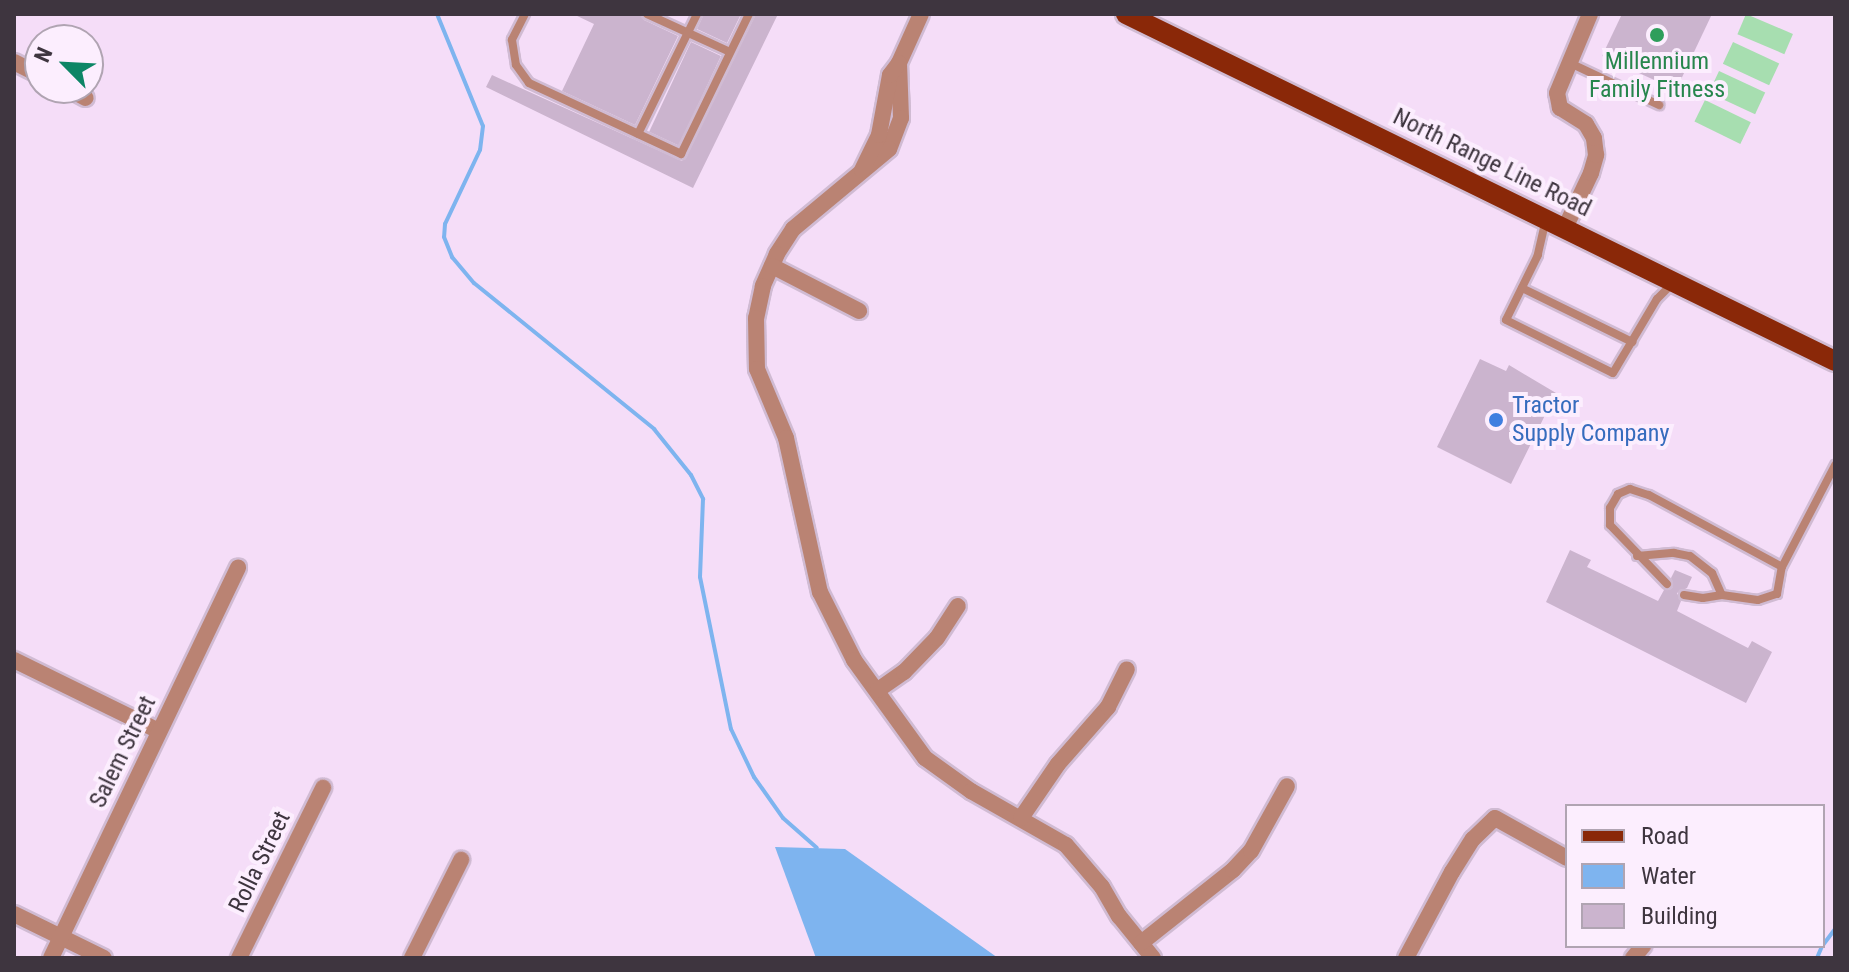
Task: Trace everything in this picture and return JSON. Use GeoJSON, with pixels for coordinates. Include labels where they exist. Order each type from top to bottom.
{"type":"FeatureCollection","features":[{"type":"Feature","properties":{"kind":"main road","name":"North Range Line Road"},"geometry":{"type":"LineString","coordinates":[[1126,14],[1835,361]]}},
{"type":"Feature","properties":{"kind":"street"},"geometry":{"type":"LineString","coordinates":[[921,14],[899,63],[901,118],[889,149],[793,229],[772,266],[756,318],[757,369],[786,438],[820,592],[854,660],[925,758],[971,791],[1066,845],[1102,887],[1119,916],[1153,958]]}},
{"type":"Feature","properties":{"kind":"street"},"geometry":{"type":"LineString","coordinates":[[1555,223],[1596,155],[1594,138],[1586,124],[1560,108],[1557,93],[1590,14]]}},
{"type":"Feature","properties":{"kind":"street"},"geometry":{"type":"LineString","coordinates":[[772,266],[859,311]]}},
{"type":"Feature","properties":{"kind":"street","name":"Salem Street"},"geometry":{"type":"LineString","coordinates":[[51,958],[238,567]]}},
{"type":"Feature","properties":{"kind":"street"},"geometry":{"type":"LineString","coordinates":[[878,690],[904,672],[937,638],[958,606]]}},
{"type":"Feature","properties":{"kind":"street"},"geometry":{"type":"LineString","coordinates":[[14,660],[159,731]]}},
{"type":"Feature","properties":{"kind":"street"},"geometry":{"type":"LineString","coordinates":[[1021,818],[1058,764],[1108,707],[1127,669]]}},
{"type":"Feature","properties":{"kind":"street"},"geometry":{"type":"LineString","coordinates":[[1141,943],[1233,870],[1251,851],[1287,786]]}},
{"type":"Feature","properties":{"kind":"street","name":"Rolla Street"},"geometry":{"type":"LineString","coordinates":[[239,958],[323,788]]}},
{"type":"Feature","properties":{"kind":"street"},"geometry":{"type":"LineString","coordinates":[[1406,958],[1452,872],[1473,839],[1495,818],[1565,857]]}},
{"type":"Feature","properties":{"kind":"street"},"geometry":{"type":"LineString","coordinates":[[412,958],[461,860]]}},
{"type":"Feature","properties":{"kind":"street"},"geometry":{"type":"LineString","coordinates":[[14,914],[104,958]]}},
{"type":"Feature","properties":{"kind":"lane"},"geometry":{"type":"LineString","coordinates":[[525,14],[512,40],[516,65],[529,83],[681,154],[749,14]]}},
{"type":"Feature","properties":{"kind":"lane"},"geometry":{"type":"LineString","coordinates":[[647,14],[730,52]]}},
{"type":"Feature","properties":{"kind":"lane"},"geometry":{"type":"LineString","coordinates":[[638,134],[697,14]]}},
{"type":"Feature","properties":{"kind":"lane"},"geometry":{"type":"LineString","coordinates":[[1568,62],[1659,105]]}},
{"type":"Feature","properties":{"kind":"lane"},"geometry":{"type":"LineString","coordinates":[[1555,223],[1506,320],[1613,373],[1657,299],[1675,282]]}},
{"type":"Feature","properties":{"kind":"lane"},"geometry":{"type":"LineString","coordinates":[[1522,288],[1632,342]]}},
{"type":"Feature","properties":{"kind":"lane"},"geometry":{"type":"LineString","coordinates":[[1684,595],[1703,598],[1722,595],[1758,600],[1777,594],[1782,567],[1835,465]]}},
{"type":"Feature","properties":{"kind":"lane"},"geometry":{"type":"LineString","coordinates":[[1667,584],[1636,556],[1610,525],[1610,508],[1618,494],[1630,489],[1649,495],[1782,567]]}},
{"type":"Feature","properties":{"kind":"lane"},"geometry":{"type":"LineString","coordinates":[[1636,556],[1674,553],[1690,556],[1712,573],[1722,595]]}},
{"type":"Feature","properties":{"kind":"green space"},"geometry":{"type":"Polygon","coordinates":[[[1746,14],[1793,34],[1784,54],[1737,34],[1746,14]]]}},
{"type":"Feature","properties":{"kind":"green space"},"geometry":{"type":"Polygon","coordinates":[[[1733,42],[1779,64],[1769,85],[1723,64],[1733,42]]]}},
{"type":"Feature","properties":{"kind":"green space"},"geometry":{"type":"Polygon","coordinates":[[[1719,71],[1765,93],[1755,114],[1709,93],[1719,71]]]}},
{"type":"Feature","properties":{"kind":"green space"},"geometry":{"type":"Polygon","coordinates":[[[1705,100],[1751,122],[1740,144],[1694,122],[1705,100]]]}},
{"type":"Feature","properties":{"kind":"water"},"geometry":{"type":"Polygon","coordinates":[[[775,847],[845,849],[998,958],[816,958],[775,847]]]}},
{"type":"Feature","properties":{"kind":"building"},"geometry":{"type":"Polygon","coordinates":[[[573,14],[640,14],[644,20],[678,36],[635,125],[562,91],[594,24],[573,14]]]}},
{"type":"Feature","properties":{"kind":"building"},"geometry":{"type":"Polygon","coordinates":[[[704,14],[741,14],[727,43],[697,29],[704,14]]]}},
{"type":"Feature","properties":{"kind":"building"},"geometry":{"type":"Polygon","coordinates":[[[756,14],[778,14],[693,188],[486,87],[492,75],[682,161],[756,14]]]}},
{"type":"Feature","properties":{"kind":"building","name":"Millennium Family Fitness"},"geometry":{"type":"Polygon","coordinates":[[[1622,14],[1712,14],[1676,90],[1602,56],[1622,14]]]}},
{"type":"Feature","properties":{"kind":"building"},"geometry":{"type":"Polygon","coordinates":[[[691,42],[721,56],[679,146],[649,132],[691,42]]]}},
{"type":"Feature","properties":{"kind":"building","name":"Tractor Supply Company"},"geometry":{"type":"Polygon","coordinates":[[[1480,359],[1506,371],[1509,365],[1556,393],[1511,484],[1437,447],[1480,359]]]}},
{"type":"Feature","properties":{"kind":"building"},"geometry":{"type":"Polygon","coordinates":[[[1570,550],[1591,560],[1587,567],[1658,601],[1664,590],[1673,587],[1671,578],[1675,570],[1692,577],[1687,588],[1677,593],[1681,601],[1677,611],[1748,648],[1752,641],[1772,652],[1746,703],[1546,602],[1570,550]]]}},
{"type":"Feature","properties":{"kind":"waterway"},"geometry":{"type":"LineString","coordinates":[[437,14],[483,126],[480,150],[445,224],[444,237],[452,257],[474,283],[654,429],[691,475],[703,499],[700,577],[731,729],[754,777],[783,818],[817,848]]}},
{"type":"Feature","properties":{"kind":"waterway"},"geometry":{"type":"LineString","coordinates":[[1825,942],[1835,929]]}},
{"type":"Feature","properties":{"kind":"waterway"},"geometry":{"type":"LineString","coordinates":[[1817,958],[1821,948]]}},
{"type":"Feature","properties":{"kind":"place","name":"Millennium Family Fitness"},"geometry":{"type":"Point","coordinates":[1657,35]}},
{"type":"Feature","properties":{"kind":"place","name":"Tractor Supply Company"},"geometry":{"type":"Point","coordinates":[1496,420]}}]}
